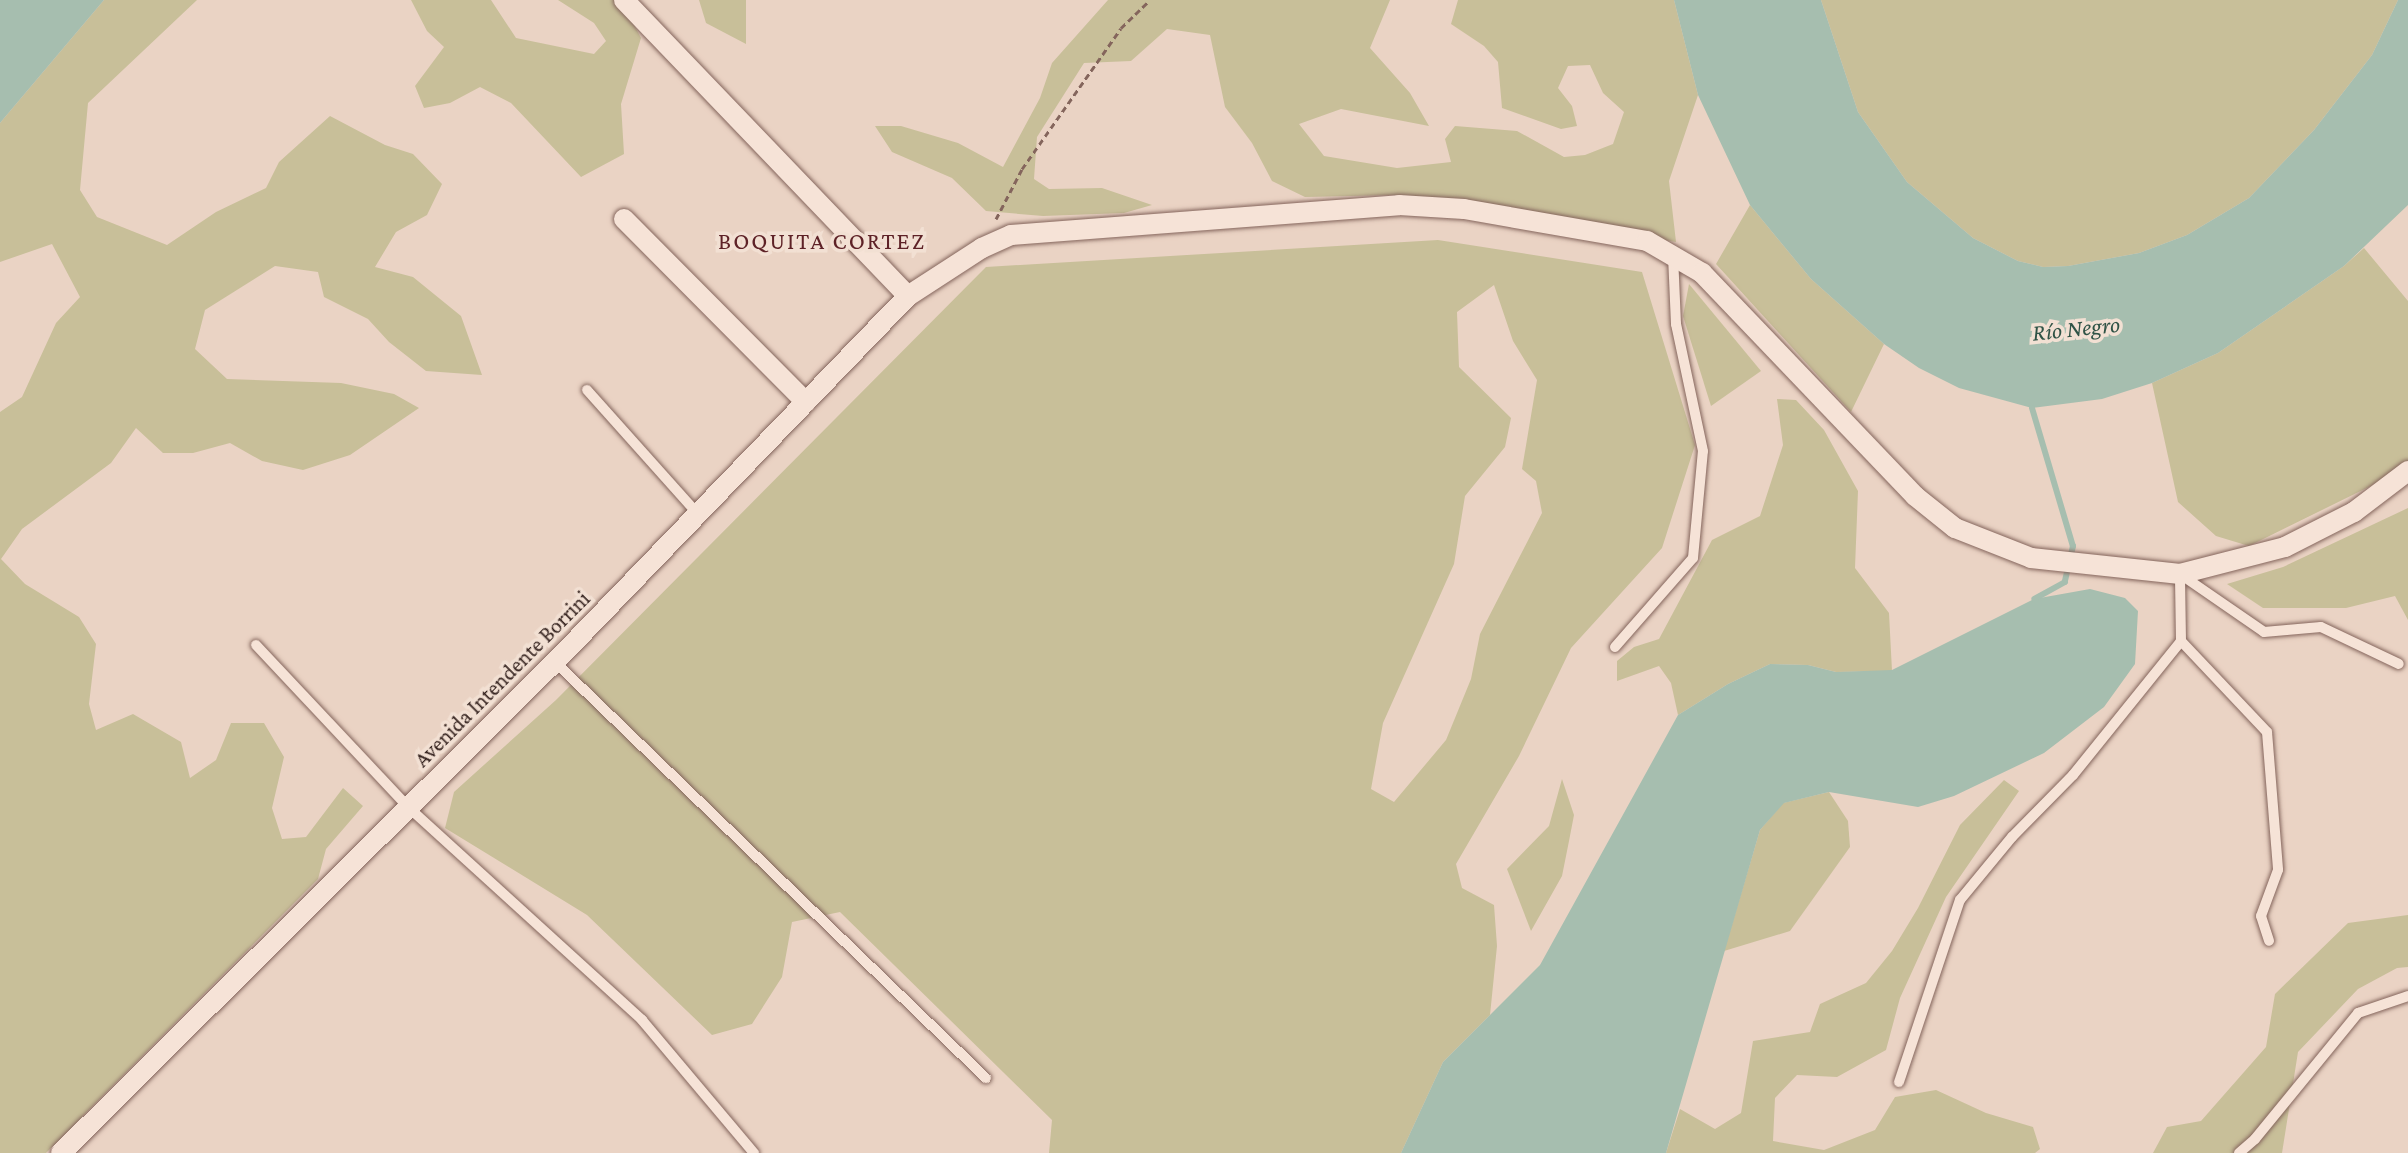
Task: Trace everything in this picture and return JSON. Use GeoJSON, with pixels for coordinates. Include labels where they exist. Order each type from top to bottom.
{"type":"FeatureCollection","features":[{"type":"Feature","properties":{"kind":"street"},"geometry":{"type":"LineString","coordinates":[[624,0],[908,296]]}},
{"type":"Feature","properties":{"kind":"street","name":"Avenida Intendente Borrini"},"geometry":{"type":"LineString","coordinates":[[61,1153],[555,662],[908,296],[982,248],[1011,235],[1399,205],[1464,209],[1647,241],[1702,273],[1915,496],[1955,528],[2031,558],[2180,574],[2285,547],[2354,512],[2408,471]]}},
{"type":"Feature","properties":{"kind":"street"},"geometry":{"type":"LineString","coordinates":[[624,219],[806,402]]}},
{"type":"Feature","properties":{"kind":"lane"},"geometry":{"type":"LineString","coordinates":[[1615,647],[1693,558],[1703,451],[1676,324],[1673,254]]}},
{"type":"Feature","properties":{"kind":"lane"},"geometry":{"type":"LineString","coordinates":[[587,390],[698,514]]}},
{"type":"Feature","properties":{"kind":"lane"},"geometry":{"type":"LineString","coordinates":[[1899,1082],[1960,900],[2012,837],[2073,775],[2181,641],[2180,574]]}},
{"type":"Feature","properties":{"kind":"lane"},"geometry":{"type":"LineString","coordinates":[[2180,574],[2264,632],[2321,627],[2399,664]]}},
{"type":"Feature","properties":{"kind":"lane"},"geometry":{"type":"LineString","coordinates":[[2181,641],[2267,732],[2278,870],[2261,916],[2269,941]]}},
{"type":"Feature","properties":{"kind":"lane"},"geometry":{"type":"LineString","coordinates":[[256,645],[407,806],[642,1020],[754,1153]]}},
{"type":"Feature","properties":{"kind":"lane"},"geometry":{"type":"LineString","coordinates":[[555,662],[986,1078]]}},
{"type":"Feature","properties":{"kind":"lane"},"geometry":{"type":"LineString","coordinates":[[2239,1153],[2255,1139],[2358,1013],[2408,996]]}},
{"type":"Feature","properties":{"kind":"path"},"geometry":{"type":"LineString","coordinates":[[982,248],[1022,169],[1121,28],[1150,0]]}},
{"type":"Feature","properties":{"kind":"shaded area"},"geometry":{"type":"Polygon","coordinates":[[[104,0],[197,0],[88,103],[80,190],[97,217],[167,245],[216,212],[266,188],[279,162],[330,116],[385,145],[413,154],[442,184],[427,215],[396,232],[375,267],[413,277],[461,316],[482,375],[426,371],[389,342],[368,319],[324,297],[318,272],[275,266],[205,310],[195,349],[227,379],[341,383],[394,394],[419,408],[350,455],[303,470],[262,461],[230,443],[193,453],[163,453],[136,428],[111,463],[22,529],[1,559],[25,584],[79,617],[96,644],[89,704],[96,730],[133,714],[181,742],[190,778],[216,760],[231,723],[264,723],[284,757],[272,808],[282,839],[306,837],[343,788],[363,806],[326,849],[318,879],[46,1153],[0,1153],[0,412],[22,397],[56,323],[80,297],[52,244],[0,262],[0,123],[104,0]]]}},
{"type":"Feature","properties":{"kind":"shaded area"},"geometry":{"type":"Polygon","coordinates":[[[411,0],[491,0],[516,38],[594,54],[606,41],[594,23],[558,0],[621,0],[641,38],[621,104],[624,154],[581,177],[511,103],[480,87],[450,103],[424,108],[415,86],[444,47],[427,31],[411,0]]]}},
{"type":"Feature","properties":{"kind":"shaded area"},"geometry":{"type":"Polygon","coordinates":[[[699,0],[746,0],[746,44],[706,23],[699,0]]]}},
{"type":"Feature","properties":{"kind":"shaded area"},"geometry":{"type":"Polygon","coordinates":[[[1108,0],[1390,0],[1370,48],[1410,93],[1429,126],[1341,109],[1299,124],[1324,156],[1397,168],[1451,162],[1445,139],[1455,126],[1517,131],[1564,157],[1585,155],[1613,144],[1624,112],[1603,93],[1590,65],[1568,66],[1558,88],[1572,106],[1577,126],[1561,129],[1502,108],[1498,62],[1484,46],[1451,24],[1458,0],[1674,0],[1698,95],[1669,181],[1676,242],[1397,195],[1305,197],[1272,181],[1252,143],[1225,107],[1210,35],[1167,29],[1131,61],[1084,63],[1037,137],[1034,179],[1049,189],[1102,188],[1152,205],[1124,213],[1043,216],[986,211],[952,178],[892,152],[875,126],[901,126],[958,143],[1003,167],[1040,98],[1052,63],[1108,0]]]}},
{"type":"Feature","properties":{"kind":"shaded area"},"geometry":{"type":"Polygon","coordinates":[[[1821,0],[2398,0],[2372,55],[2314,130],[2249,198],[2187,235],[2139,253],[2068,266],[2043,267],[2018,261],[1973,238],[1907,182],[1858,112],[1821,0]]]}},
{"type":"Feature","properties":{"kind":"shaded area"},"geometry":{"type":"Polygon","coordinates":[[[1750,205],[1811,279],[1884,344],[1851,412],[1716,264],[1750,205]]]}},
{"type":"Feature","properties":{"kind":"shaded area"},"geometry":{"type":"Polygon","coordinates":[[[1438,240],[1642,272],[1695,445],[1662,548],[1571,648],[1519,756],[1456,864],[1462,888],[1494,905],[1497,946],[1490,1015],[1443,1062],[1401,1153],[1049,1153],[1052,1120],[840,912],[792,922],[782,977],[752,1024],[712,1035],[587,915],[445,828],[454,792],[556,700],[986,267],[1438,240]],[[1494,285],[1457,312],[1459,367],[1511,418],[1505,447],[1465,496],[1454,564],[1383,723],[1371,789],[1394,802],[1446,740],[1471,679],[1480,634],[1542,513],[1536,481],[1522,469],[1537,380],[1513,341],[1494,285]]]}},
{"type":"Feature","properties":{"kind":"shaded area"},"geometry":{"type":"Polygon","coordinates":[[[2364,248],[2408,301],[2408,461],[2389,477],[2249,546],[2216,536],[2178,502],[2152,383],[2218,353],[2344,266],[2364,248]]]}},
{"type":"Feature","properties":{"kind":"shaded area"},"geometry":{"type":"Polygon","coordinates":[[[1689,284],[1761,371],[1711,406],[1683,316],[1689,284]]]}},
{"type":"Feature","properties":{"kind":"shaded area"},"geometry":{"type":"Polygon","coordinates":[[[1777,399],[1796,400],[1824,430],[1858,491],[1855,568],[1889,613],[1892,671],[1836,672],[1808,665],[1770,664],[1728,684],[1678,715],[1671,683],[1659,666],[1617,681],[1617,661],[1634,647],[1659,639],[1712,540],[1760,516],[1783,445],[1777,399]]]}},
{"type":"Feature","properties":{"kind":"shaded area"},"geometry":{"type":"Polygon","coordinates":[[[2408,508],[2408,620],[2395,596],[2346,608],[2263,608],[2227,584],[2283,567],[2408,508]]]}},
{"type":"Feature","properties":{"kind":"shaded area"},"geometry":{"type":"Polygon","coordinates":[[[1562,779],[1574,815],[1562,876],[1531,931],[1507,869],[1549,826],[1562,779]]]}},
{"type":"Feature","properties":{"kind":"shaded area"},"geometry":{"type":"Polygon","coordinates":[[[2004,780],[2019,791],[1946,897],[1900,998],[1886,1050],[1837,1077],[1797,1075],[1775,1098],[1773,1141],[1824,1150],[1875,1130],[1895,1097],[1936,1090],[1986,1113],[2033,1127],[2040,1149],[2035,1153],[1666,1153],[1680,1109],[1715,1129],[1741,1113],[1753,1041],[1810,1032],[1820,1004],[1866,983],[1892,951],[1918,908],[1960,825],[2004,780]]]}},
{"type":"Feature","properties":{"kind":"shaded area"},"geometry":{"type":"Polygon","coordinates":[[[1829,792],[1848,821],[1850,847],[1790,931],[1724,951],[1760,830],[1783,803],[1829,792]]]}},
{"type":"Feature","properties":{"kind":"shaded area"},"geometry":{"type":"Polygon","coordinates":[[[2408,915],[2408,967],[2397,968],[2358,989],[2298,1052],[2282,1153],[2153,1153],[2167,1127],[2201,1121],[2266,1047],[2275,994],[2348,923],[2408,915]]]}},
{"type":"Feature","properties":{"kind":"water"},"geometry":{"type":"Polygon","coordinates":[[[0,0],[104,0],[0,123],[0,0]]]}},
{"type":"Feature","properties":{"kind":"water","name":"Río Negro"},"geometry":{"type":"Polygon","coordinates":[[[1674,0],[1821,0],[1858,112],[1907,182],[1973,238],[2018,261],[2043,267],[2068,266],[2139,253],[2187,235],[2249,198],[2314,130],[2372,55],[2398,0],[2408,0],[2408,205],[2344,266],[2218,353],[2152,383],[2102,399],[2032,408],[1959,388],[1919,368],[1884,344],[1811,279],[1750,205],[1698,95],[1674,0]]]}},
{"type":"Feature","properties":{"kind":"water"},"geometry":{"type":"Polygon","coordinates":[[[2090,589],[2125,598],[2138,611],[2135,664],[2104,707],[2044,753],[1954,796],[1918,807],[1829,792],[1784,803],[1760,830],[1666,1153],[1401,1153],[1443,1062],[1540,965],[1678,715],[1728,684],[1770,664],[1808,665],[1836,672],[1892,670],[2034,599],[2090,589]]]}},
{"type":"Feature","properties":{"kind":"waterway"},"geometry":{"type":"LineString","coordinates":[[2032,408],[2073,546],[2065,582],[2034,599]]}},
{"type":"Feature","properties":{"kind":"district","name":"BOQUITA CORTEZ"},"geometry":{"type":"Point","coordinates":[822,241]}}]}
